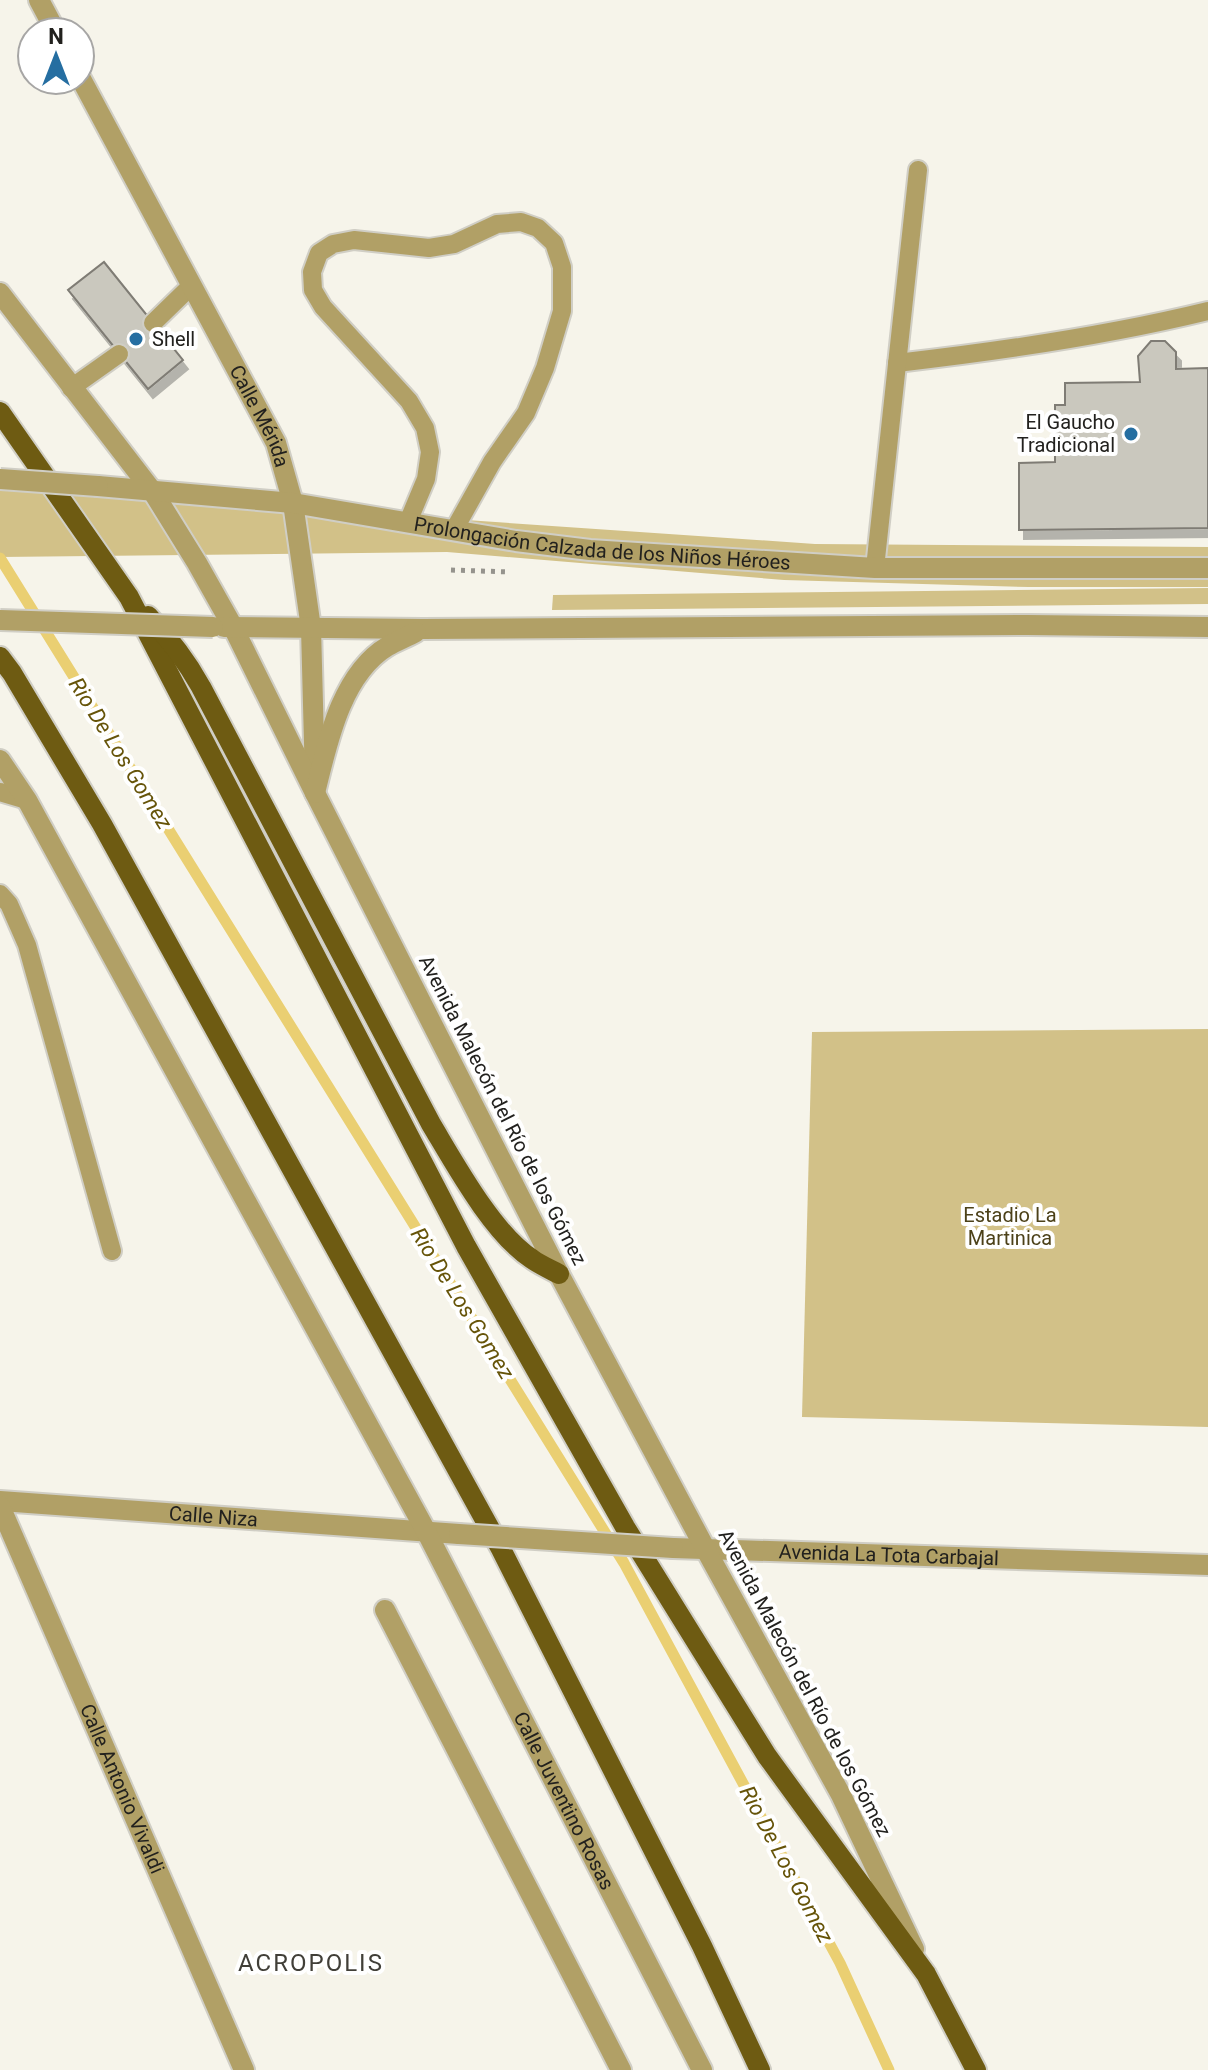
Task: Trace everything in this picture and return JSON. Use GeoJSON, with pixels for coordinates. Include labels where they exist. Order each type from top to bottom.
{"type":"FeatureCollection","features":[{"type":"Feature","properties":{"kind":"main road","name":"Avenida Malecón del Río de los Gómez"},"geometry":{"type":"LineString","coordinates":[[0,412],[129,597],[466,1246],[625,1527],[767,1756],[926,1974],[976,2070]]}},
{"type":"Feature","properties":{"kind":"main road"},"geometry":{"type":"LineString","coordinates":[[129,597],[166,634],[186,660],[431,1124],[463,1177],[508,1239],[530,1258],[559,1274]]}},
{"type":"Feature","properties":{"kind":"main road"},"geometry":{"type":"LineString","coordinates":[[0,657],[102,824],[501,1549],[702,1946],[760,2070]]}},
{"type":"Feature","properties":{"kind":"street","name":"Calle Mérida"},"geometry":{"type":"LineString","coordinates":[[90,96],[276,443],[293,503],[311,628],[315,793]]}},
{"type":"Feature","properties":{"kind":"street","name":"Avenida Malecón del Río de los Gómez"},"geometry":{"type":"LineString","coordinates":[[0,293],[153,492],[197,563],[223,627],[315,793],[559,1274],[841,1795],[926,1974]]}},
{"type":"Feature","properties":{"kind":"street","name":"Prolongación Calzada de los Niños Héroes"},"geometry":{"type":"LineString","coordinates":[[0,479],[293,503],[516,541],[590,550],[875,568],[1208,568]]}},
{"type":"Feature","properties":{"kind":"street"},"geometry":{"type":"LineString","coordinates":[[0,620],[423,629],[1012,625],[1208,627]]}},
{"type":"Feature","properties":{"kind":"street"},"geometry":{"type":"LineString","coordinates":[[315,793],[329,740],[349,688],[368,663],[386,647],[423,629]]}},
{"type":"Feature","properties":{"kind":"street"},"geometry":{"type":"LineString","coordinates":[[0,760],[27,800],[426,1531]]}},
{"type":"Feature","properties":{"kind":"street","name":"Calle Niza"},"geometry":{"type":"LineString","coordinates":[[0,1504],[426,1531]]}},
{"type":"Feature","properties":{"kind":"street","name":"Calle Antonio Vivaldi"},"geometry":{"type":"LineString","coordinates":[[0,1504],[244,2070]]}},
{"type":"Feature","properties":{"kind":"street","name":"Avenida La Tota Carbajal"},"geometry":{"type":"LineString","coordinates":[[426,1531],[706,1550],[1208,1565]]}},
{"type":"Feature","properties":{"kind":"street","name":"Calle Juventino Rosas"},"geometry":{"type":"LineString","coordinates":[[426,1531],[702,2070]]}},
{"type":"Feature","properties":{"kind":"street"},"geometry":{"type":"LineString","coordinates":[[385,1610],[621,2070]]}},
{"type":"Feature","properties":{"kind":"lane"},"geometry":{"type":"LineString","coordinates":[[875,568],[918,170]]}},
{"type":"Feature","properties":{"kind":"lane"},"geometry":{"type":"LineString","coordinates":[[408,522],[426,479],[430,452],[425,428],[409,401],[323,307],[313,290],[315,262],[319,253],[333,244],[354,240],[429,248],[454,244],[497,224],[521,222],[538,228],[554,243],[562,267],[562,311],[545,368],[526,413],[492,462],[454,530]]}},
{"type":"Feature","properties":{"kind":"lane"},"geometry":{"type":"LineString","coordinates":[[153,323],[191,286]]}},
{"type":"Feature","properties":{"kind":"lane"},"geometry":{"type":"LineString","coordinates":[[897,363],[1033,346],[1208,311]]}},
{"type":"Feature","properties":{"kind":"lane"},"geometry":{"type":"LineString","coordinates":[[71,388],[119,354]]}},
{"type":"Feature","properties":{"kind":"lane"},"geometry":{"type":"LineString","coordinates":[[0,792],[27,800]]}},
{"type":"Feature","properties":{"kind":"lane"},"geometry":{"type":"LineString","coordinates":[[0,894],[9,904],[27,945],[112,1251]]}},
{"type":"Feature","properties":{"kind":"green space"},"geometry":{"type":"Polygon","coordinates":[[[0,488],[815,544],[1208,547],[1208,587],[1029,587],[784,580],[447,552],[0,557],[0,488]]]}},
{"type":"Feature","properties":{"kind":"green space"},"geometry":{"type":"Polygon","coordinates":[[[1208,588],[1208,604],[552,610],[553,595],[1208,588]]]}},
{"type":"Feature","properties":{"kind":"green space","name":"Estadio La Martinica"},"geometry":{"type":"Polygon","coordinates":[[[1208,1029],[1208,1427],[802,1417],[812,1032],[1208,1029]]]}},
{"type":"Feature","properties":{"kind":"building","name":"Shell"},"geometry":{"type":"Polygon","coordinates":[[[104,262],[183,360],[148,389],[68,290],[104,262]]]}},
{"type":"Feature","properties":{"kind":"building","name":"El Gaucho Tradicional"},"geometry":{"type":"Polygon","coordinates":[[[1151,341],[1165,341],[1176,352],[1176,369],[1208,368],[1208,528],[1019,530],[1019,463],[1055,462],[1055,405],[1065,405],[1065,383],[1140,382],[1138,356],[1151,341]]]}},
{"type":"Feature","properties":{"kind":"waterway","name":"Rio De Los Gomez"},"geometry":{"type":"LineString","coordinates":[[0,558],[624,1563],[840,1963],[889,2070]]}},
{"type":"Feature","properties":{"kind":"place","name":"Shell"},"geometry":{"type":"Point","coordinates":[136,339]}},
{"type":"Feature","properties":{"kind":"place","name":"El Gaucho Tradicional"},"geometry":{"type":"Point","coordinates":[1131,434]}},
{"type":"Feature","properties":{"kind":"district","name":"ACROPOLIS"},"geometry":{"type":"Point","coordinates":[311,1963]}}]}
